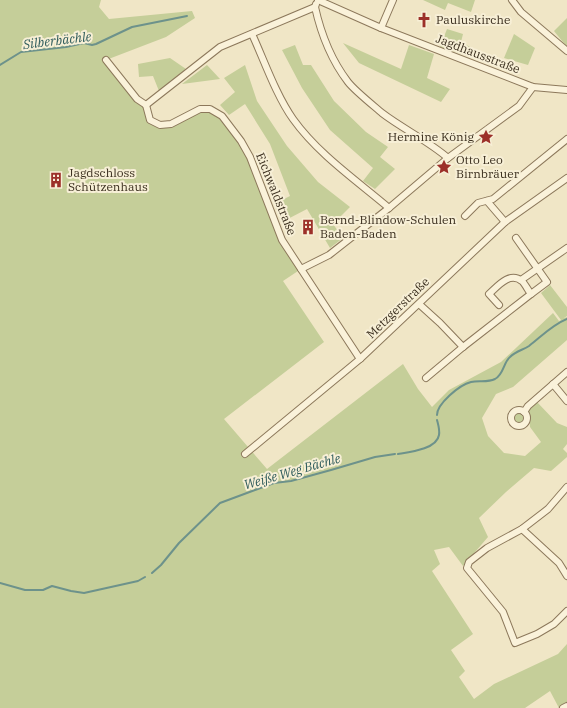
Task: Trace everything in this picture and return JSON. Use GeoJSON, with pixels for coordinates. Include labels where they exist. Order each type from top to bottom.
{"type":"FeatureCollection","features":[{"type":"Feature","properties":{"kind":"street","name":"Jagdhausstraße"},"geometry":{"type":"LineString","coordinates":[[315,7],[318,0],[381,28],[533,87],[567,90]]}},
{"type":"Feature","properties":{"kind":"street"},"geometry":{"type":"LineString","coordinates":[[381,28],[394,0]]}},
{"type":"Feature","properties":{"kind":"street"},"geometry":{"type":"LineString","coordinates":[[512,0],[521,12],[567,51]]}},
{"type":"Feature","properties":{"kind":"street"},"geometry":{"type":"LineString","coordinates":[[106,60],[136,99],[146,105],[220,47],[315,7],[319,23],[332,57],[349,83],[382,113],[433,145],[448,158]]}},
{"type":"Feature","properties":{"kind":"street"},"geometry":{"type":"LineString","coordinates":[[252,34],[282,100],[292,118],[318,148],[389,208]]}},
{"type":"Feature","properties":{"kind":"street"},"geometry":{"type":"LineString","coordinates":[[301,269],[329,255],[389,208],[448,158],[519,106],[533,87]]}},
{"type":"Feature","properties":{"kind":"street","name":"Eichwaldstraße"},"geometry":{"type":"LineString","coordinates":[[146,105],[150,120],[160,125],[171,124],[200,109],[210,110],[222,116],[241,141],[250,157],[282,240],[360,359]]}},
{"type":"Feature","properties":{"kind":"street"},"geometry":{"type":"LineString","coordinates":[[465,216],[478,203],[487,202],[492,199],[567,139]]}},
{"type":"Feature","properties":{"kind":"street","name":"Metzgerstraße"},"geometry":{"type":"LineString","coordinates":[[245,454],[360,359],[505,222],[567,178]]}},
{"type":"Feature","properties":{"kind":"street"},"geometry":{"type":"LineString","coordinates":[[487,202],[505,222]]}},
{"type":"Feature","properties":{"kind":"street"},"geometry":{"type":"LineString","coordinates":[[426,378],[463,347],[547,282],[516,238]]}},
{"type":"Feature","properties":{"kind":"street"},"geometry":{"type":"LineString","coordinates":[[521,280],[565,250],[567,258]]}},
{"type":"Feature","properties":{"kind":"street"},"geometry":{"type":"LineString","coordinates":[[499,305],[489,294],[506,279],[515,278],[521,280],[532,294]]}},
{"type":"Feature","properties":{"kind":"street"},"geometry":{"type":"LineString","coordinates":[[419,304],[463,347]]}},
{"type":"Feature","properties":{"kind":"street"},"geometry":{"type":"LineString","coordinates":[[524,412],[528,406],[567,372]]}},
{"type":"Feature","properties":{"kind":"street"},"geometry":{"type":"LineString","coordinates":[[553,384],[567,401]]}},
{"type":"Feature","properties":{"kind":"street"},"geometry":{"type":"LineString","coordinates":[[567,487],[548,509],[522,529],[487,548],[469,562],[467,568],[503,612],[516,643],[537,634],[554,624],[567,611]]}},
{"type":"Feature","properties":{"kind":"street"},"geometry":{"type":"LineString","coordinates":[[522,529],[559,563],[567,576]]}},
{"type":"Feature","properties":{"kind":"street"},"geometry":{"type":"LineString","coordinates":[[563,708],[567,706]]}},
{"type":"Feature","properties":{"kind":"green space"},"geometry":{"type":"Polygon","coordinates":[[[0,0],[101,0],[99,7],[109,19],[192,11],[195,18],[166,37],[106,60],[146,105],[150,120],[160,125],[200,109],[222,116],[241,141],[282,240],[301,269],[283,281],[324,342],[224,419],[267,469],[403,364],[418,389],[432,407],[449,390],[501,362],[553,313],[559,321],[561,320],[541,293],[550,285],[567,307],[567,316],[564,318],[567,317],[567,340],[513,387],[496,394],[482,418],[488,436],[504,453],[525,456],[541,442],[530,427],[529,409],[537,402],[557,423],[567,427],[567,444],[563,449],[567,453],[567,457],[551,471],[534,468],[479,518],[488,537],[463,566],[449,547],[434,550],[440,564],[432,571],[473,634],[451,650],[465,671],[459,677],[474,699],[494,684],[558,654],[567,644],[567,706],[559,708],[550,691],[525,708],[0,708],[0,0]]]}},
{"type":"Feature","properties":{"kind":"green space"},"geometry":{"type":"Polygon","coordinates":[[[423,0],[475,0],[471,12],[448,3],[445,10],[423,0]]]}},
{"type":"Feature","properties":{"kind":"green space"},"geometry":{"type":"Polygon","coordinates":[[[567,18],[567,47],[554,31],[567,18]]]}},
{"type":"Feature","properties":{"kind":"green space"},"geometry":{"type":"Polygon","coordinates":[[[447,29],[463,34],[461,42],[472,48],[468,56],[440,47],[447,29]]]}},
{"type":"Feature","properties":{"kind":"green space"},"geometry":{"type":"Polygon","coordinates":[[[514,34],[535,48],[528,65],[504,58],[514,34]]]}},
{"type":"Feature","properties":{"kind":"green space"},"geometry":{"type":"Polygon","coordinates":[[[343,43],[401,69],[409,45],[434,54],[427,78],[450,89],[441,102],[359,63],[343,43]]]}},
{"type":"Feature","properties":{"kind":"green space"},"geometry":{"type":"Polygon","coordinates":[[[295,45],[303,65],[311,65],[334,101],[366,132],[388,147],[380,157],[395,169],[375,189],[363,181],[373,168],[330,130],[302,88],[282,50],[295,45]]]}},
{"type":"Feature","properties":{"kind":"green space"},"geometry":{"type":"Polygon","coordinates":[[[170,58],[186,69],[159,91],[153,76],[139,77],[138,64],[170,58]]]}},
{"type":"Feature","properties":{"kind":"green space"},"geometry":{"type":"Polygon","coordinates":[[[207,65],[220,79],[182,84],[207,65]]]}},
{"type":"Feature","properties":{"kind":"green space"},"geometry":{"type":"Polygon","coordinates":[[[245,65],[257,101],[287,146],[318,182],[350,207],[333,224],[343,238],[330,248],[307,209],[282,222],[274,204],[290,196],[270,144],[245,104],[229,115],[220,105],[235,92],[224,78],[245,65]]]}},
{"type":"Feature","properties":{"kind":"green space"},"geometry":{"type":"Polygon","coordinates":[[[519,410],[525,412],[527,418],[525,424],[519,426],[513,424],[511,418],[513,412],[519,410]]]}},
{"type":"Feature","properties":{"kind":"waterway","name":"Silberbächle"},"geometry":{"type":"LineString","coordinates":[[0,65],[21,52],[66,47],[84,43],[92,45],[132,27],[187,16]]}},
{"type":"Feature","properties":{"kind":"waterway","name":"Weiße Weg Bächle"},"geometry":{"type":"LineString","coordinates":[[437,415],[441,406],[455,391],[471,382],[489,381],[495,379],[498,377],[508,359],[512,355],[529,346],[552,328],[567,319]]}},
{"type":"Feature","properties":{"kind":"waterway","name":"Weiße Weg Bächle"},"geometry":{"type":"LineString","coordinates":[[398,454],[422,449],[433,444],[439,435],[437,420]]}},
{"type":"Feature","properties":{"kind":"waterway","name":"Weiße Weg Bächle"},"geometry":{"type":"LineString","coordinates":[[152,573],[161,565],[179,543],[220,503],[274,483],[291,481],[375,457],[395,454]]}},
{"type":"Feature","properties":{"kind":"waterway","name":"Weiße Weg Bächle"},"geometry":{"type":"LineString","coordinates":[[0,583],[25,590],[43,590],[52,586],[84,593],[138,581],[145,577]]}},
{"type":"Feature","properties":{"kind":"place","name":"Pauluskirche"},"geometry":{"type":"Point","coordinates":[424,20]}},
{"type":"Feature","properties":{"kind":"place","name":"Hermine König"},"geometry":{"type":"Point","coordinates":[486,137]}},
{"type":"Feature","properties":{"kind":"place","name":"Otto Leo Birnbräuer"},"geometry":{"type":"Point","coordinates":[444,167]}},
{"type":"Feature","properties":{"kind":"place","name":"Jagdschloss Schützenhaus"},"geometry":{"type":"Point","coordinates":[56,180]}},
{"type":"Feature","properties":{"kind":"place","name":"Bernd-Blindow-Schulen Baden-Baden"},"geometry":{"type":"Point","coordinates":[308,227]}}]}
